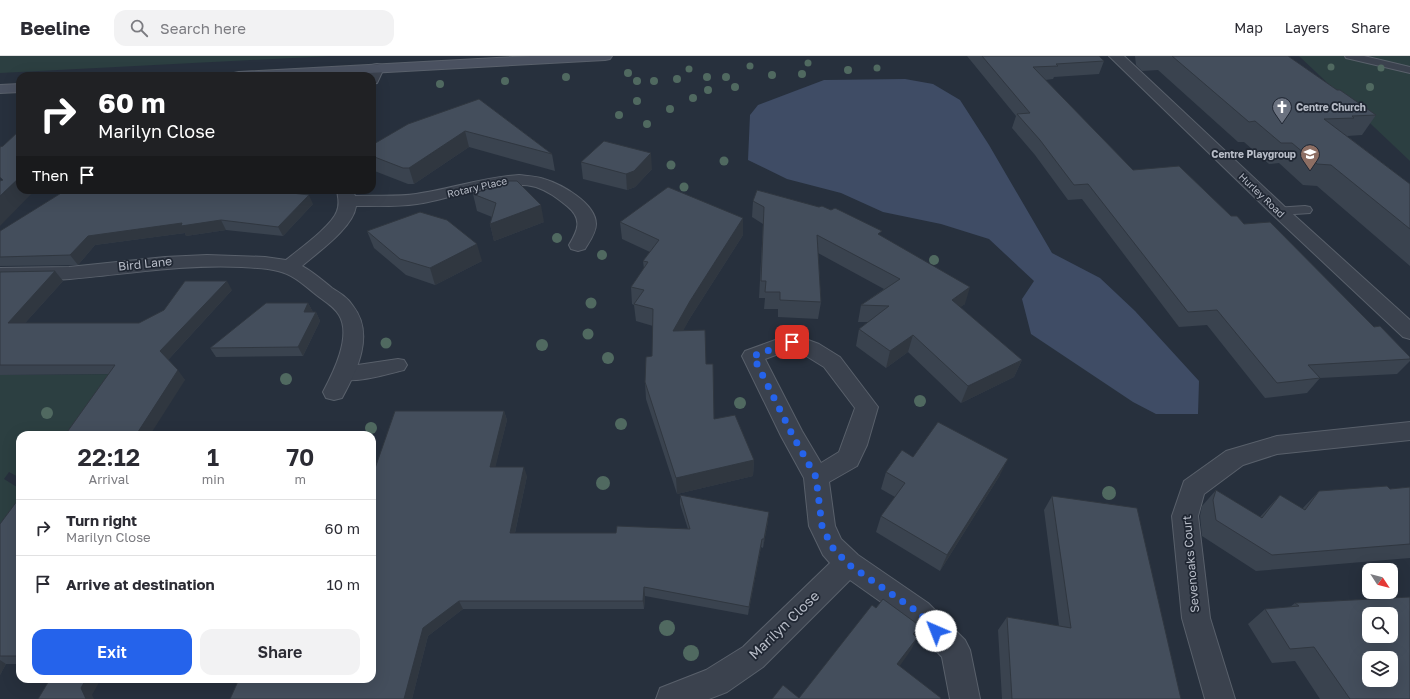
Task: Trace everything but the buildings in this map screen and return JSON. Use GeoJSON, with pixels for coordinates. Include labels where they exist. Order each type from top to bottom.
{"type":"FeatureCollection","features":[{"type":"Feature","properties":{"kind":"main road"},"geometry":{"type":"LineString","coordinates":[[376,74],[605,56]]}},
{"type":"Feature","properties":{"kind":"main road"},"geometry":{"type":"LineString","coordinates":[[0,89],[16,88]]}},
{"type":"Feature","properties":{"kind":"street","name":"Hurley Road"},"geometry":{"type":"LineString","coordinates":[[1116,56],[1279,211],[1410,332]]}},
{"type":"Feature","properties":{"kind":"street","name":"Rotary Place"},"geometry":{"type":"LineString","coordinates":[[347,195],[413,200],[432,197],[498,180],[528,180],[538,182],[558,190],[580,208],[586,216],[587,229],[578,245]]}},
{"type":"Feature","properties":{"kind":"street"},"geometry":{"type":"LineString","coordinates":[[334,392],[344,374],[350,355],[353,330],[350,316],[336,299],[306,277],[290,268],[336,225],[346,213],[347,195]]}},
{"type":"Feature","properties":{"kind":"street","name":"Bird Lane"},"geometry":{"type":"LineString","coordinates":[[0,274],[78,272],[165,262],[197,260],[240,261],[290,268]]}},
{"type":"Feature","properties":{"kind":"street"},"geometry":{"type":"LineString","coordinates":[[816,477],[848,459],[867,407],[832,362],[811,348],[792,342],[753,356],[793,436],[816,477],[822,526],[832,547],[848,564],[918,612],[955,650],[965,699]]}},
{"type":"Feature","properties":{"kind":"street","name":"Sevenoaks Court"},"geometry":{"type":"LineString","coordinates":[[1220,699],[1196,618],[1185,516],[1192,488],[1235,458],[1277,445],[1410,431]]}},
{"type":"Feature","properties":{"kind":"street","name":"Marilyn Close"},"geometry":{"type":"LineString","coordinates":[[671,699],[716,681],[753,657],[848,564]]}},
{"type":"Feature","properties":{"kind":"lane"},"geometry":{"type":"LineString","coordinates":[[1350,56],[1410,70]]}},
{"type":"Feature","properties":{"kind":"lane"},"geometry":{"type":"LineString","coordinates":[[1279,211],[1305,210]]}},
{"type":"Feature","properties":{"kind":"lane"},"geometry":{"type":"LineString","coordinates":[[344,374],[398,365]]}},
{"type":"Feature","properties":{"kind":"shaded area"},"geometry":{"type":"Polygon","coordinates":[[[0,56],[331,56],[16,72],[0,73],[0,56]]]}},
{"type":"Feature","properties":{"kind":"shaded area"},"geometry":{"type":"Polygon","coordinates":[[[1299,56],[1410,56],[1410,161],[1299,56]]]}},
{"type":"Feature","properties":{"kind":"shaded area"},"geometry":{"type":"Polygon","coordinates":[[[123,374],[83,431],[16,431],[16,476],[9,472],[4,479],[16,486],[16,525],[0,548],[0,375],[123,374]]]}},
{"type":"Feature","properties":{"kind":"water"},"geometry":{"type":"Polygon","coordinates":[[[905,79],[933,84],[960,100],[989,145],[1052,253],[1100,278],[1135,311],[1199,381],[1198,414],[1156,414],[1133,402],[1031,334],[1022,299],[1034,281],[989,239],[941,224],[883,212],[841,193],[787,179],[748,160],[750,115],[758,105],[824,80],[905,79]]]}},
{"type":"Feature","properties":{"kind":"place","name":"Centre Church"},"geometry":{"type":"Point","coordinates":[1282,124]}},
{"type":"Feature","properties":{"kind":"place","name":"Centre Playgroup"},"geometry":{"type":"Point","coordinates":[1310,171]}},
{"type":"Feature","properties":{"kind":"route"},"geometry":{"type":"LineString","coordinates":[[792,342],[753,356],[793,436],[816,477],[822,526],[832,547],[848,564],[918,612],[936,631]]}}]}
